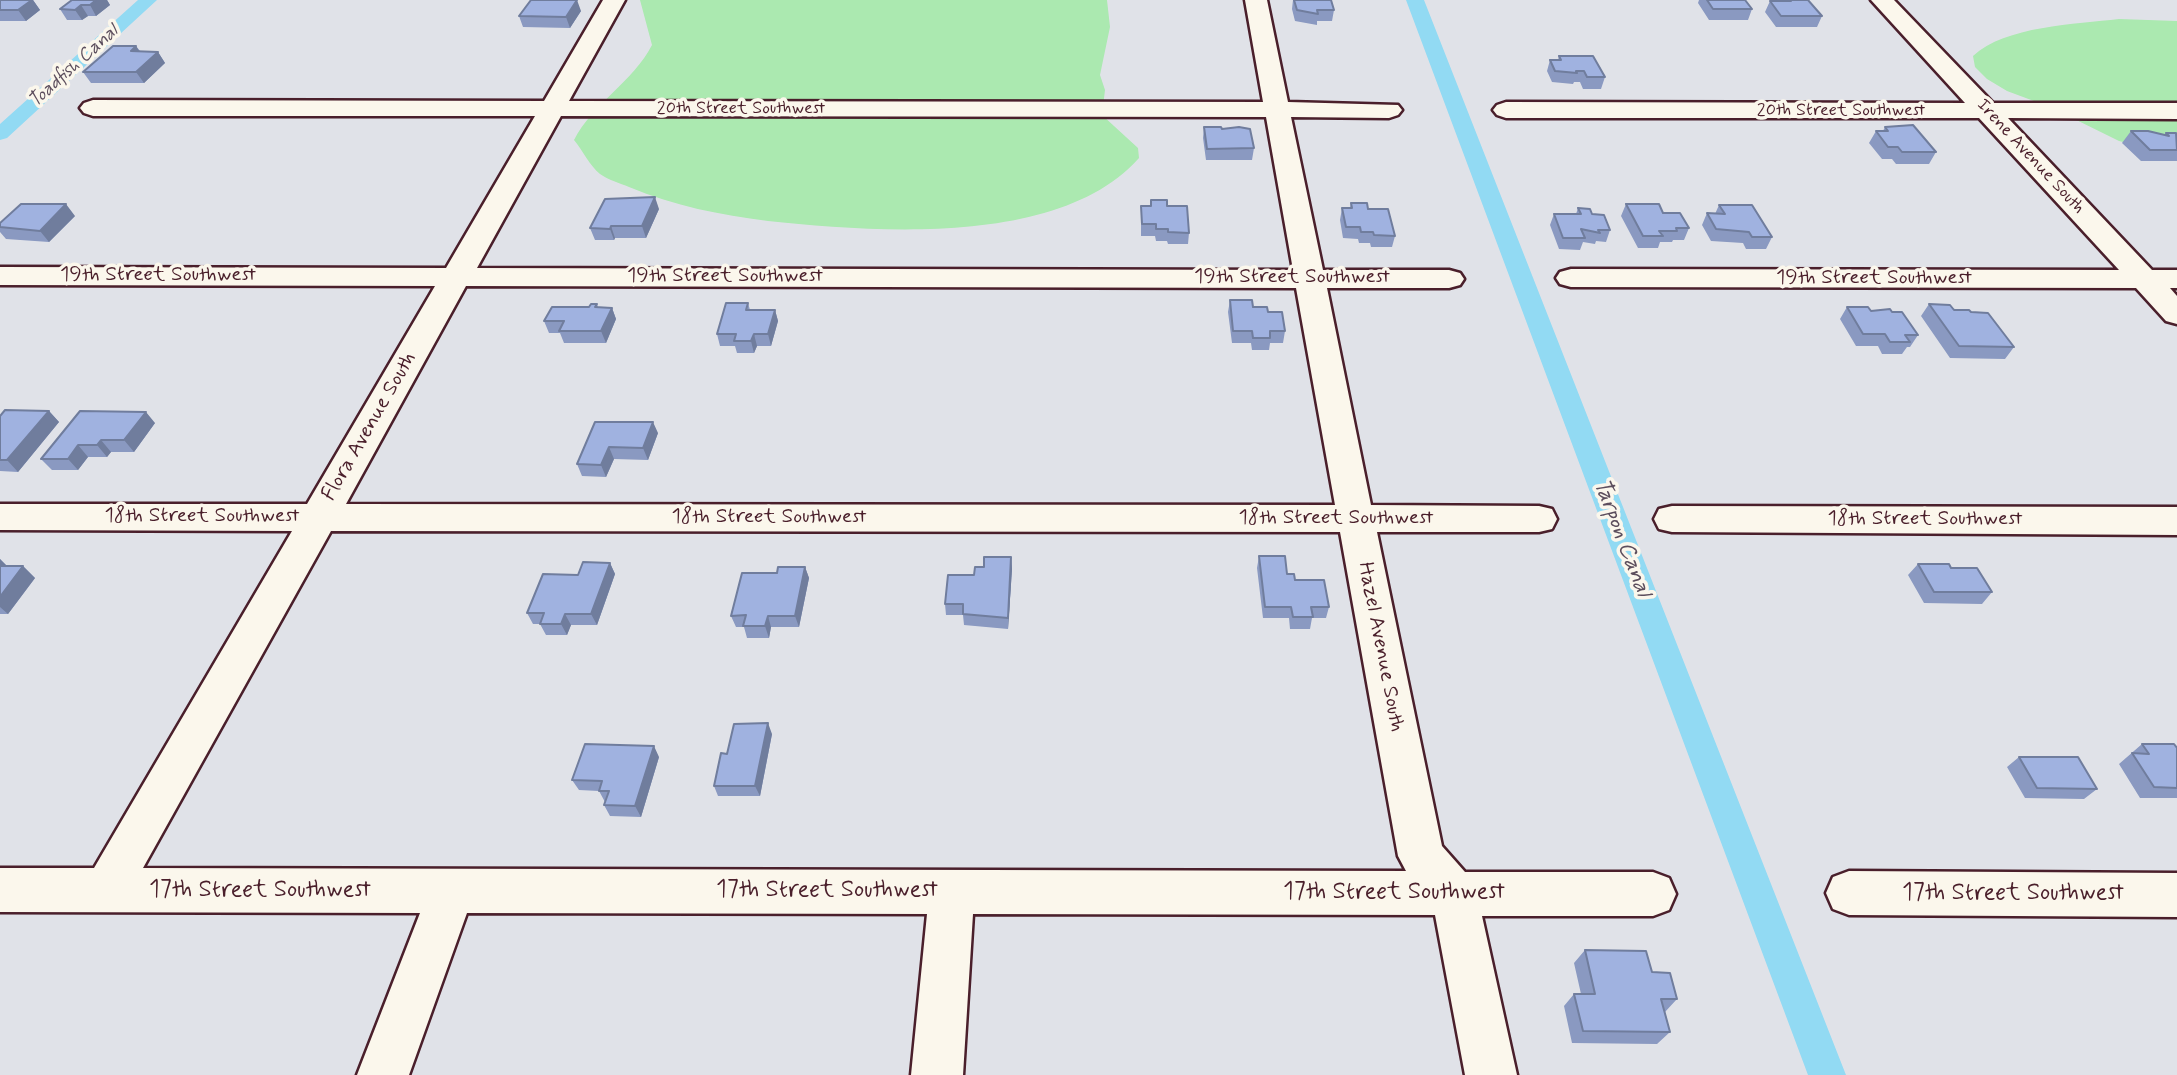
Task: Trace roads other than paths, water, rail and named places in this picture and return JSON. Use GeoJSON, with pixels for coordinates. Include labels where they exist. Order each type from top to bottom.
{"type":"FeatureCollection","features":[{"type":"Feature","properties":{"kind":"street","name":"Flora Avenue South"},"geometry":{"type":"LineString","coordinates":[[106,891],[614,0]]}},
{"type":"Feature","properties":{"kind":"street","name":"Hazel Avenue South"},"geometry":{"type":"LineString","coordinates":[[1256,0],[1421,856],[1454,893]]}},
{"type":"Feature","properties":{"kind":"street","name":"Irene Avenue South"},"geometry":{"type":"LineString","coordinates":[[1882,0],[2177,314]]}},
{"type":"Feature","properties":{"kind":"street","name":"20th Street Southwest"},"geometry":{"type":"LineString","coordinates":[[93,108],[1389,110]]}},
{"type":"Feature","properties":{"kind":"street","name":"20th Street Southwest"},"geometry":{"type":"LineString","coordinates":[[1506,110],[2177,111]]}},
{"type":"Feature","properties":{"kind":"street","name":"19th Street Southwest"},"geometry":{"type":"LineString","coordinates":[[0,276],[1449,279]]}},
{"type":"Feature","properties":{"kind":"street","name":"19th Street Southwest"},"geometry":{"type":"LineString","coordinates":[[1571,278],[2177,279]]}},
{"type":"Feature","properties":{"kind":"street","name":"18th Street Southwest"},"geometry":{"type":"LineString","coordinates":[[0,517],[1539,519]]}},
{"type":"Feature","properties":{"kind":"street","name":"18th Street Southwest"},"geometry":{"type":"LineString","coordinates":[[1672,519],[2177,521]]}},
{"type":"Feature","properties":{"kind":"street","name":"17th Street Southwest"},"geometry":{"type":"LineString","coordinates":[[0,890],[1653,894]]}},
{"type":"Feature","properties":{"kind":"street"},"geometry":{"type":"LineString","coordinates":[[383,1075],[452,891]]}},
{"type":"Feature","properties":{"kind":"street"},"geometry":{"type":"LineString","coordinates":[[937,1075],[952,891]]}},
{"type":"Feature","properties":{"kind":"street"},"geometry":{"type":"LineString","coordinates":[[1454,893],[1491,1075]]}},
{"type":"Feature","properties":{"kind":"street","name":"17th Street Southwest"},"geometry":{"type":"LineString","coordinates":[[1849,893],[2177,895]]}},
{"type":"Feature","properties":{"kind":"waterway","name":"Toadfish Canal"},"geometry":{"type":"LineString","coordinates":[[0,134],[148,0]]}},
{"type":"Feature","properties":{"kind":"waterway","name":"Tarpon Canal"},"geometry":{"type":"LineString","coordinates":[[1415,0],[1827,1075]]}}]}
